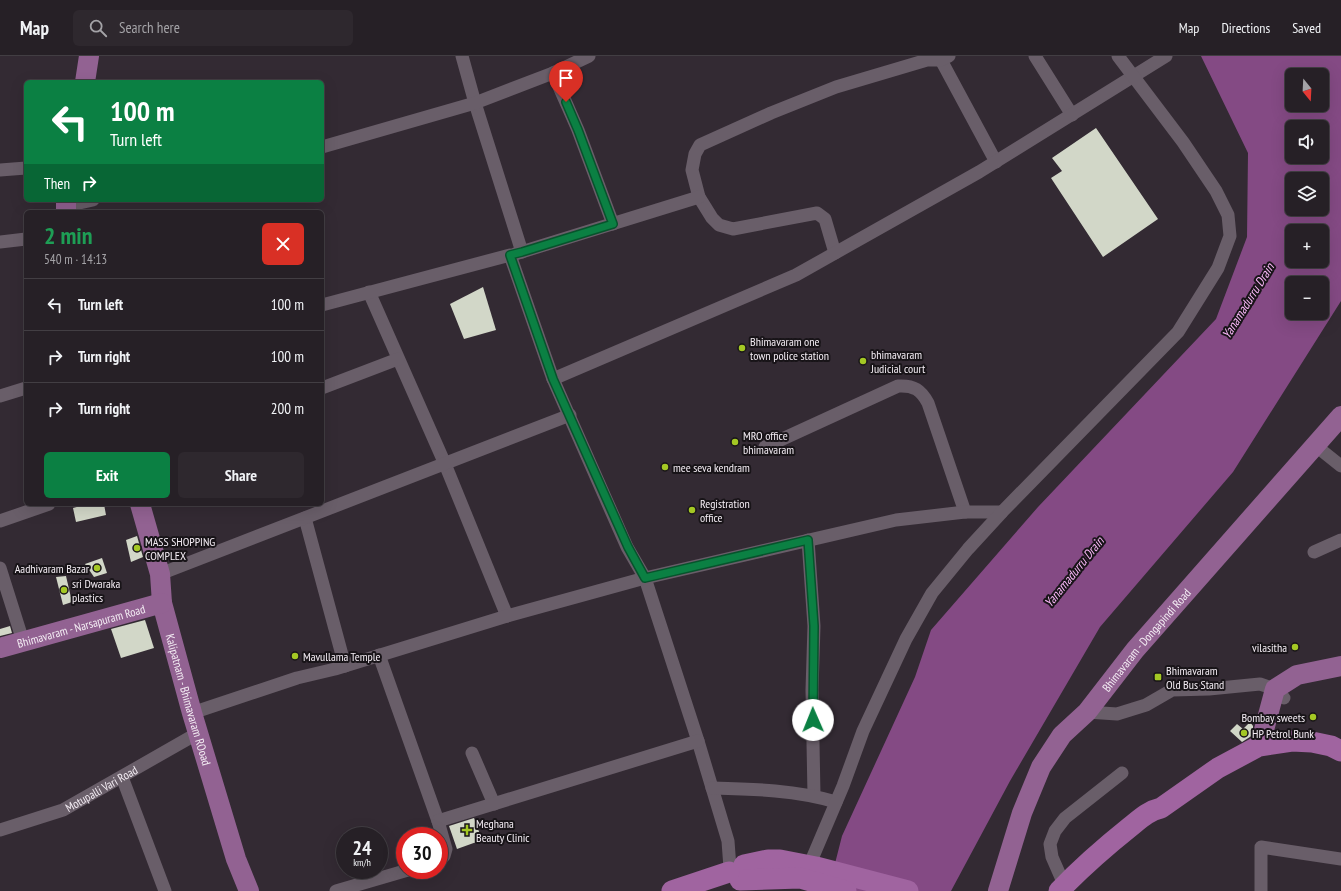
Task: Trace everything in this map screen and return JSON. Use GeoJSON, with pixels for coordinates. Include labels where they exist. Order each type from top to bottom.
{"type":"FeatureCollection","features":[{"type":"Feature","properties":{"kind":"highway"},"geometry":{"type":"LineString","coordinates":[[1067,890],[1123,847],[1159,814],[1161,808],[1218,768],[1259,746],[1292,741],[1312,742],[1338,747]]}},
{"type":"Feature","properties":{"kind":"highway"},"geometry":{"type":"LineString","coordinates":[[672,891],[705,887],[768,860],[780,860],[807,877],[846,891]]}},
{"type":"Feature","properties":{"kind":"highway"},"geometry":{"type":"LineString","coordinates":[[807,877],[908,891]]}},
{"type":"Feature","properties":{"kind":"main road"},"geometry":{"type":"LineString","coordinates":[[86,80],[89,56]]}},
{"type":"Feature","properties":{"kind":"main road","name":"Bhimavaram - Dongapindi Road"},"geometry":{"type":"LineString","coordinates":[[998,891],[1022,813],[1040,767],[1062,735],[1087,712],[1135,650],[1341,416]]}},
{"type":"Feature","properties":{"kind":"main road","name":"Kalipatnam - Bhimavaram ROoad"},"geometry":{"type":"LineString","coordinates":[[141,506],[160,574],[162,603],[192,713],[236,860],[249,891]]}},
{"type":"Feature","properties":{"kind":"main road","name":"Bhimavaram - Narsapuram Road"},"geometry":{"type":"LineString","coordinates":[[0,648],[162,603]]}},
{"type":"Feature","properties":{"kind":"main road"},"geometry":{"type":"LineString","coordinates":[[1269,745],[1264,730],[1279,694],[1297,675],[1341,666]]}},
{"type":"Feature","properties":{"kind":"main road"},"geometry":{"type":"LineString","coordinates":[[1279,694],[1300,686],[1341,680]]}},
{"type":"Feature","properties":{"kind":"street"},"geometry":{"type":"LineString","coordinates":[[462,56],[516,253],[553,379],[628,547],[645,578],[698,741],[728,840],[742,871]]}},
{"type":"Feature","properties":{"kind":"street"},"geometry":{"type":"LineString","coordinates":[[324,146],[475,103],[553,73],[589,56]]}},
{"type":"Feature","properties":{"kind":"street"},"geometry":{"type":"LineString","coordinates":[[1035,56],[1072,115]]}},
{"type":"Feature","properties":{"kind":"street"},"geometry":{"type":"LineString","coordinates":[[807,877],[863,731],[906,639],[932,593],[968,548],[1178,332],[1218,268],[1230,236],[1228,215],[1216,191],[1183,142],[1135,76],[1118,56]]}},
{"type":"Feature","properties":{"kind":"street"},"geometry":{"type":"LineString","coordinates":[[835,253],[825,219],[817,213],[733,229],[719,225],[712,218],[699,197],[692,170],[695,154],[700,145],[771,113],[836,87],[926,58],[945,58],[996,162]]}},
{"type":"Feature","properties":{"kind":"street"},"geometry":{"type":"LineString","coordinates":[[553,379],[796,275],[996,162],[1162,59]]}},
{"type":"Feature","properties":{"kind":"street"},"geometry":{"type":"LineString","coordinates":[[553,73],[578,130],[613,224]]}},
{"type":"Feature","properties":{"kind":"street"},"geometry":{"type":"LineString","coordinates":[[0,170],[24,168]]}},
{"type":"Feature","properties":{"kind":"street"},"geometry":{"type":"LineString","coordinates":[[324,304],[516,253],[699,197]]}},
{"type":"Feature","properties":{"kind":"street"},"geometry":{"type":"LineString","coordinates":[[66,206],[84,202]]}},
{"type":"Feature","properties":{"kind":"street"},"geometry":{"type":"LineString","coordinates":[[0,242],[24,239]]}},
{"type":"Feature","properties":{"kind":"street"},"geometry":{"type":"LineString","coordinates":[[369,292],[445,464],[507,616]]}},
{"type":"Feature","properties":{"kind":"street"},"geometry":{"type":"LineString","coordinates":[[324,387],[398,359]]}},
{"type":"Feature","properties":{"kind":"street"},"geometry":{"type":"LineString","coordinates":[[765,447],[898,386],[908,385],[923,395],[928,403],[965,512]]}},
{"type":"Feature","properties":{"kind":"street"},"geometry":{"type":"LineString","coordinates":[[0,396],[24,389]]}},
{"type":"Feature","properties":{"kind":"street"},"geometry":{"type":"LineString","coordinates":[[160,574],[570,415]]}},
{"type":"Feature","properties":{"kind":"street"},"geometry":{"type":"LineString","coordinates":[[1316,446],[1341,466]]}},
{"type":"Feature","properties":{"kind":"street"},"geometry":{"type":"LineString","coordinates":[[0,521],[43,506]]}},
{"type":"Feature","properties":{"kind":"street"},"geometry":{"type":"LineString","coordinates":[[192,713],[297,678],[344,666],[507,616],[645,578],[896,520],[965,512],[1002,512]]}},
{"type":"Feature","properties":{"kind":"street"},"geometry":{"type":"LineString","coordinates":[[305,518],[344,666]]}},
{"type":"Feature","properties":{"kind":"street"},"geometry":{"type":"LineString","coordinates":[[808,540],[814,626],[812,690],[814,795]]}},
{"type":"Feature","properties":{"kind":"street"},"geometry":{"type":"LineString","coordinates":[[1314,552],[1341,540]]}},
{"type":"Feature","properties":{"kind":"street"},"geometry":{"type":"LineString","coordinates":[[0,568],[23,641]]}},
{"type":"Feature","properties":{"kind":"street"},"geometry":{"type":"LineString","coordinates":[[379,655],[440,827]]}},
{"type":"Feature","properties":{"kind":"street"},"geometry":{"type":"LineString","coordinates":[[1087,712],[1117,714],[1146,705],[1172,690],[1210,689],[1260,684],[1279,694]]}},
{"type":"Feature","properties":{"kind":"street","name":"Motupalli Vari Road"},"geometry":{"type":"LineString","coordinates":[[0,830],[63,810],[198,733]]}},
{"type":"Feature","properties":{"kind":"street"},"geometry":{"type":"LineString","coordinates":[[438,821],[698,741]]}},
{"type":"Feature","properties":{"kind":"street"},"geometry":{"type":"LineString","coordinates":[[472,753],[494,804]]}},
{"type":"Feature","properties":{"kind":"street"},"geometry":{"type":"LineString","coordinates":[[1067,890],[1052,857],[1050,844],[1055,831],[1065,818],[1122,773]]}},
{"type":"Feature","properties":{"kind":"street"},"geometry":{"type":"LineString","coordinates":[[122,777],[165,891]]}},
{"type":"Feature","properties":{"kind":"street"},"geometry":{"type":"LineString","coordinates":[[712,788],[737,788],[814,795],[836,802]]}},
{"type":"Feature","properties":{"kind":"street"},"geometry":{"type":"LineString","coordinates":[[1260,891],[1261,848],[1341,859]]}},
{"type":"Feature","properties":{"kind":"street"},"geometry":{"type":"LineString","coordinates":[[336,891],[396,874]]}},
{"type":"Feature","properties":{"kind":"water","name":"Yanamadurru Drain"},"geometry":{"type":"Polygon","coordinates":[[[1201,56],[1341,56],[1341,301],[1329,320],[1233,472],[1100,627],[1010,781],[951,891],[828,891],[842,836],[915,677],[931,630],[1038,507],[1216,319],[1247,237],[1248,153],[1201,56]]]}},
{"type":"Feature","properties":{"kind":"building"},"geometry":{"type":"Polygon","coordinates":[[[1096,128],[1158,219],[1103,257],[1051,178],[1062,171],[1052,158],[1096,128]]]}},
{"type":"Feature","properties":{"kind":"building"},"geometry":{"type":"Polygon","coordinates":[[[483,287],[496,330],[464,339],[450,304],[483,287]]]}},
{"type":"Feature","properties":{"kind":"building"},"geometry":{"type":"Polygon","coordinates":[[[80,506],[104,506],[106,515],[76,522],[73,508],[80,506]]]}},
{"type":"Feature","properties":{"kind":"building","name":"MASS SHOPPING COMPLEX"},"geometry":{"type":"Polygon","coordinates":[[[137,536],[143,557],[131,562],[126,540],[137,536]]]}},
{"type":"Feature","properties":{"kind":"building","name":"Aadhivaram Bazar"},"geometry":{"type":"Polygon","coordinates":[[[102,558],[107,573],[94,577],[85,564],[102,558]]]}},
{"type":"Feature","properties":{"kind":"building","name":"sri Dwaraka plastics"},"geometry":{"type":"Polygon","coordinates":[[[66,576],[72,602],[63,605],[56,577],[66,576]]]}},
{"type":"Feature","properties":{"kind":"building"},"geometry":{"type":"Polygon","coordinates":[[[145,620],[154,648],[121,658],[111,629],[145,620]]]}},
{"type":"Feature","properties":{"kind":"building"},"geometry":{"type":"Polygon","coordinates":[[[10,626],[12,633],[0,636],[0,629],[10,626]]]}},
{"type":"Feature","properties":{"kind":"building"},"geometry":{"type":"Polygon","coordinates":[[[1250,722],[1253,726],[1253,735],[1242,742],[1230,731],[1237,724],[1243,729],[1250,722]]]}},
{"type":"Feature","properties":{"kind":"building"},"geometry":{"type":"Polygon","coordinates":[[[474,818],[482,840],[457,849],[449,826],[474,818]]]}},
{"type":"Feature","properties":{"kind":"place","name":"Bhimavaram one town police station"},"geometry":{"type":"Point","coordinates":[742,348]}},
{"type":"Feature","properties":{"kind":"place","name":"bhimavaram Judicial court"},"geometry":{"type":"Point","coordinates":[863,361]}},
{"type":"Feature","properties":{"kind":"place","name":"MRO office bhimavaram"},"geometry":{"type":"Point","coordinates":[735,442]}},
{"type":"Feature","properties":{"kind":"place","name":"mee seva kendram"},"geometry":{"type":"Point","coordinates":[665,467]}},
{"type":"Feature","properties":{"kind":"place","name":"Registration office"},"geometry":{"type":"Point","coordinates":[692,510]}},
{"type":"Feature","properties":{"kind":"place","name":"MASS SHOPPING COMPLEX"},"geometry":{"type":"Point","coordinates":[137,548]}},
{"type":"Feature","properties":{"kind":"place","name":"Aadhivaram Bazar"},"geometry":{"type":"Point","coordinates":[97,568]}},
{"type":"Feature","properties":{"kind":"place","name":"sri Dwaraka plastics"},"geometry":{"type":"Point","coordinates":[64,590]}},
{"type":"Feature","properties":{"kind":"place","name":"vilasitha"},"geometry":{"type":"Point","coordinates":[1295,647]}},
{"type":"Feature","properties":{"kind":"place","name":"Mavullama Temple"},"geometry":{"type":"Point","coordinates":[295,656]}},
{"type":"Feature","properties":{"kind":"place","name":"Bhimavaram Old Bus Stand"},"geometry":{"type":"Point","coordinates":[1158,677]}},
{"type":"Feature","properties":{"kind":"place","name":"Bombay sweets"},"geometry":{"type":"Point","coordinates":[1313,717]}},
{"type":"Feature","properties":{"kind":"place","name":"HP Petrol Bunk"},"geometry":{"type":"Point","coordinates":[1244,733]}},
{"type":"Feature","properties":{"kind":"place","name":"Meghana Beauty Clinic"},"geometry":{"type":"Point","coordinates":[467,830]}},
{"type":"Feature","properties":{"kind":"route"},"geometry":{"type":"LineString","coordinates":[[566,102],[613,224],[510,255],[553,379],[628,547],[645,578],[808,540],[814,626],[812,690],[813,720]]}}]}
